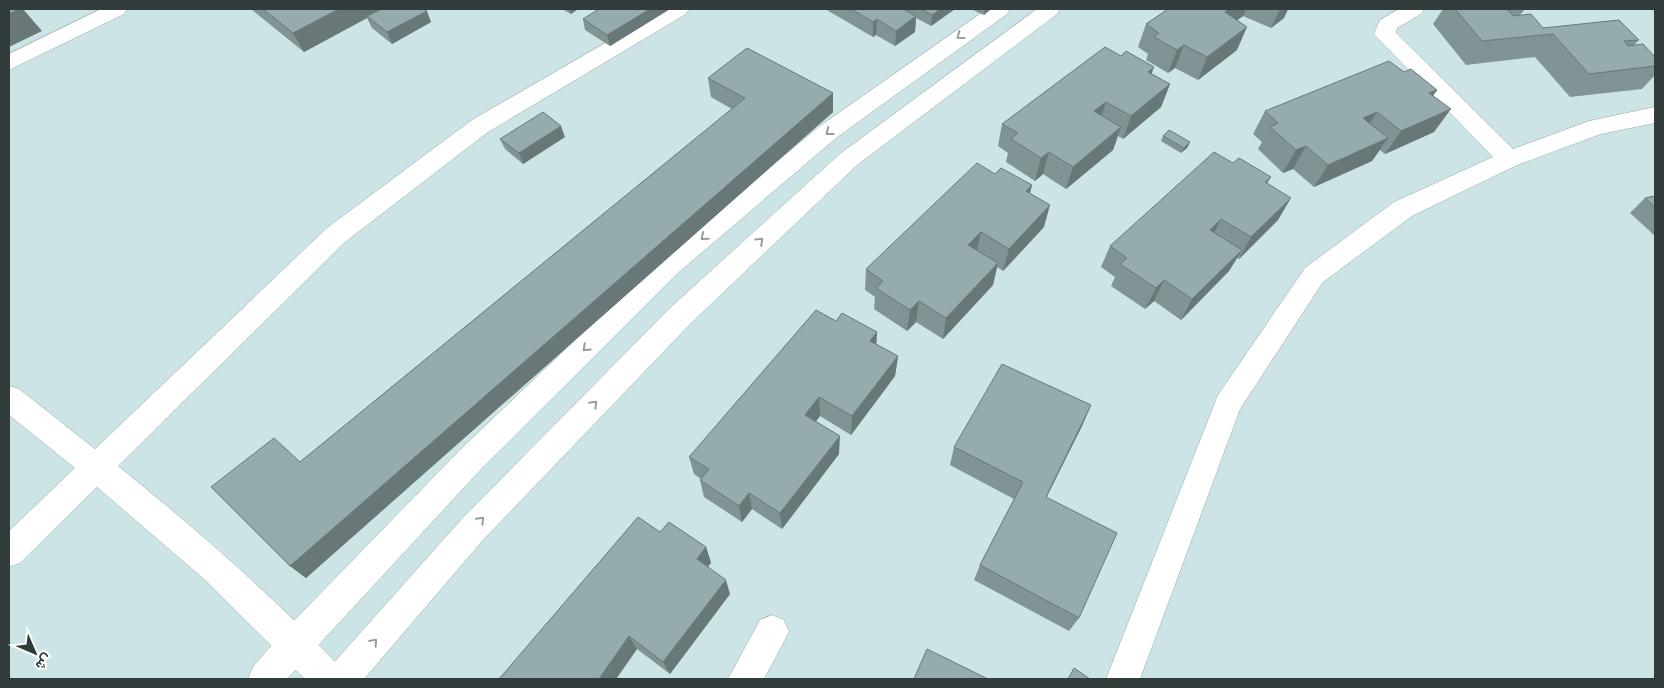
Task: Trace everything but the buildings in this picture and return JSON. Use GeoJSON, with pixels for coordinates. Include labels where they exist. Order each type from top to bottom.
{"type":"FeatureCollection","features":[{"type":"Feature","properties":{"kind":"street"},"geometry":{"type":"LineString","coordinates":[[9,63],[117,9]]}},
{"type":"Feature","properties":{"kind":"street"},"geometry":{"type":"LineString","coordinates":[[9,552],[336,235],[480,126],[679,9]]}},
{"type":"Feature","properties":{"kind":"street"},"geometry":{"type":"LineString","coordinates":[[265,679],[296,643],[471,459],[671,264],[828,132],[1000,9]]}},
{"type":"Feature","properties":{"kind":"street"},"geometry":{"type":"LineString","coordinates":[[342,679],[470,531],[688,309],[849,159],[1050,9]]}},
{"type":"Feature","properties":{"kind":"street"},"geometry":{"type":"LineString","coordinates":[[1414,9],[1387,25],[1385,34],[1510,159]]}},
{"type":"Feature","properties":{"kind":"street"},"geometry":{"type":"LineString","coordinates":[[1123,679],[1228,404],[1314,275],[1403,209],[1510,159],[1597,127],[1655,115]]}},
{"type":"Feature","properties":{"kind":"street"},"geometry":{"type":"LineString","coordinates":[[9,398],[177,533],[296,643],[328,679]]}},
{"type":"Feature","properties":{"kind":"street"},"geometry":{"type":"LineString","coordinates":[[746,679],[772,632]]}}]}
